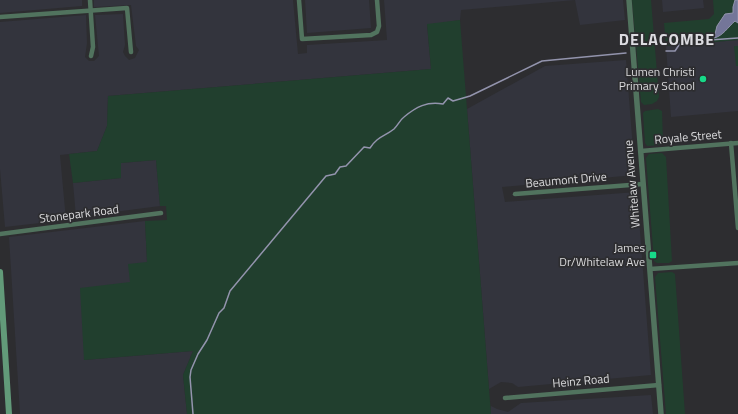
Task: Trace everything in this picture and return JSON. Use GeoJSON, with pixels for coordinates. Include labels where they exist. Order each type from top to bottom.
{"type":"FeatureCollection","features":[{"type":"Feature","properties":{"kind":"main road"},"geometry":{"type":"LineString","coordinates":[[0,272],[9,414]]}},
{"type":"Feature","properties":{"kind":"main road"},"geometry":{"type":"LineString","coordinates":[[0,336],[6,378]]}},
{"type":"Feature","properties":{"kind":"street"},"geometry":{"type":"LineString","coordinates":[[90,0],[93,47],[91,56]]}},
{"type":"Feature","properties":{"kind":"street"},"geometry":{"type":"LineString","coordinates":[[299,0],[302,40],[371,35],[377,32],[379,26],[377,0]]}},
{"type":"Feature","properties":{"kind":"street","name":"Whitelaw Avenue"},"geometry":{"type":"LineString","coordinates":[[629,0],[661,414]]}},
{"type":"Feature","properties":{"kind":"street"},"geometry":{"type":"LineString","coordinates":[[0,17],[127,8],[131,52]]}},
{"type":"Feature","properties":{"kind":"street"},"geometry":{"type":"LineString","coordinates":[[731,143],[738,228]]}},
{"type":"Feature","properties":{"kind":"street","name":"Royale Street"},"geometry":{"type":"LineString","coordinates":[[641,151],[738,143]]}},
{"type":"Feature","properties":{"kind":"street","name":"Beaumont Drive"},"geometry":{"type":"LineString","coordinates":[[515,194],[643,184]]}},
{"type":"Feature","properties":{"kind":"street","name":"Stonepark Road"},"geometry":{"type":"LineString","coordinates":[[0,234],[161,213]]}},
{"type":"Feature","properties":{"kind":"street"},"geometry":{"type":"LineString","coordinates":[[650,269],[738,263]]}},
{"type":"Feature","properties":{"kind":"street","name":"Heinz Road"},"geometry":{"type":"LineString","coordinates":[[506,398],[659,384]]}},
{"type":"Feature","properties":{"kind":"shaded area"},"geometry":{"type":"Polygon","coordinates":[[[0,0],[82,0],[82,6],[0,13],[0,0]]]}},
{"type":"Feature","properties":{"kind":"shaded area"},"geometry":{"type":"Polygon","coordinates":[[[94,0],[293,0],[298,54],[307,53],[307,45],[387,40],[384,0],[575,0],[461,10],[460,20],[427,25],[431,69],[108,96],[107,126],[97,151],[60,155],[66,220],[5,227],[0,169],[0,22],[86,15],[87,43],[85,57],[89,61],[94,61],[99,56],[95,15],[123,14],[125,45],[123,52],[129,60],[135,58],[139,50],[136,46],[131,5],[94,7],[94,0]]]}},
{"type":"Feature","properties":{"kind":"shaded area"},"geometry":{"type":"Polygon","coordinates":[[[305,0],[369,0],[371,28],[307,33],[305,0]]]}},
{"type":"Feature","properties":{"kind":"shaded area"},"geometry":{"type":"Polygon","coordinates":[[[575,0],[623,0],[625,20],[580,25],[575,0]]]}},
{"type":"Feature","properties":{"kind":"shaded area"},"geometry":{"type":"Polygon","coordinates":[[[662,0],[703,0],[704,8],[663,12],[662,0]]]}},
{"type":"Feature","properties":{"kind":"shaded area","name":"Lumen Christi Primary School"},"geometry":{"type":"Polygon","coordinates":[[[738,40],[738,111],[671,117],[666,46],[738,40]]]}},
{"type":"Feature","properties":{"kind":"shaded area"},"geometry":{"type":"Polygon","coordinates":[[[626,60],[635,175],[502,187],[505,202],[637,192],[651,375],[518,387],[512,383],[501,382],[489,389],[467,109],[545,66],[626,60]]]}},
{"type":"Feature","properties":{"kind":"shaded area"},"geometry":{"type":"Polygon","coordinates":[[[156,160],[160,206],[76,217],[73,183],[121,178],[121,163],[156,160]]]}},
{"type":"Feature","properties":{"kind":"shaded area"},"geometry":{"type":"Polygon","coordinates":[[[145,221],[147,262],[130,282],[84,360],[193,351],[183,375],[187,414],[20,414],[9,237],[145,221]]]}},
{"type":"Feature","properties":{"kind":"shaded area"},"geometry":{"type":"Polygon","coordinates":[[[651,395],[653,414],[491,414],[491,406],[508,412],[521,403],[651,395]]]}},
{"type":"Feature","properties":{"kind":"green space"},"geometry":{"type":"Polygon","coordinates":[[[632,0],[651,0],[659,97],[657,101],[652,104],[644,105],[641,102],[632,0]]]}},
{"type":"Feature","properties":{"kind":"green space"},"geometry":{"type":"Polygon","coordinates":[[[713,0],[738,0],[738,40],[666,46],[664,23],[709,19],[714,14],[713,0]]]}},
{"type":"Feature","properties":{"kind":"green space"},"geometry":{"type":"Polygon","coordinates":[[[460,20],[491,414],[187,414],[183,375],[193,351],[84,360],[80,288],[130,282],[128,264],[147,262],[145,221],[167,220],[166,206],[160,206],[156,160],[121,163],[121,178],[73,183],[69,154],[97,151],[107,126],[108,96],[431,69],[427,24],[460,20]]]}},
{"type":"Feature","properties":{"kind":"green space"},"geometry":{"type":"Polygon","coordinates":[[[734,46],[738,46],[738,66],[736,66],[734,46]]]}},
{"type":"Feature","properties":{"kind":"green space"},"geometry":{"type":"Polygon","coordinates":[[[658,109],[662,111],[663,143],[660,145],[647,146],[645,143],[643,113],[645,111],[658,109]]]}},
{"type":"Feature","properties":{"kind":"green space"},"geometry":{"type":"Polygon","coordinates":[[[662,153],[666,157],[672,261],[669,263],[657,263],[654,261],[646,158],[649,154],[662,153]]]}},
{"type":"Feature","properties":{"kind":"green space"},"geometry":{"type":"Polygon","coordinates":[[[672,272],[675,274],[685,414],[666,414],[655,277],[658,273],[672,272]]]}},
{"type":"Feature","properties":{"kind":"water"},"geometry":{"type":"Polygon","coordinates":[[[735,0],[738,0],[738,23],[735,21],[723,33],[714,38],[717,26],[725,14],[733,13],[735,0]]]}},
{"type":"Feature","properties":{"kind":"waterway"},"geometry":{"type":"LineString","coordinates":[[666,51],[675,51],[681,42],[738,38]]}},
{"type":"Feature","properties":{"kind":"waterway"},"geometry":{"type":"LineString","coordinates":[[193,414],[190,377],[191,370],[219,313],[224,308],[230,291],[326,176],[335,174],[340,167],[346,166],[364,147],[370,148],[378,139],[394,129],[404,117],[413,110],[422,106],[432,103],[443,104],[448,98],[453,101],[470,96],[542,61],[626,53]]}},
{"type":"Feature","properties":{"kind":"place","name":"Lumen Christi Primary School"},"geometry":{"type":"Point","coordinates":[703,79]}},
{"type":"Feature","properties":{"kind":"place","name":"James Dr/Whitelaw Ave"},"geometry":{"type":"Point","coordinates":[653,255]}},
{"type":"Feature","properties":{"kind":"district","name":"DELACOMBE"},"geometry":{"type":"Point","coordinates":[667,39]}}]}
